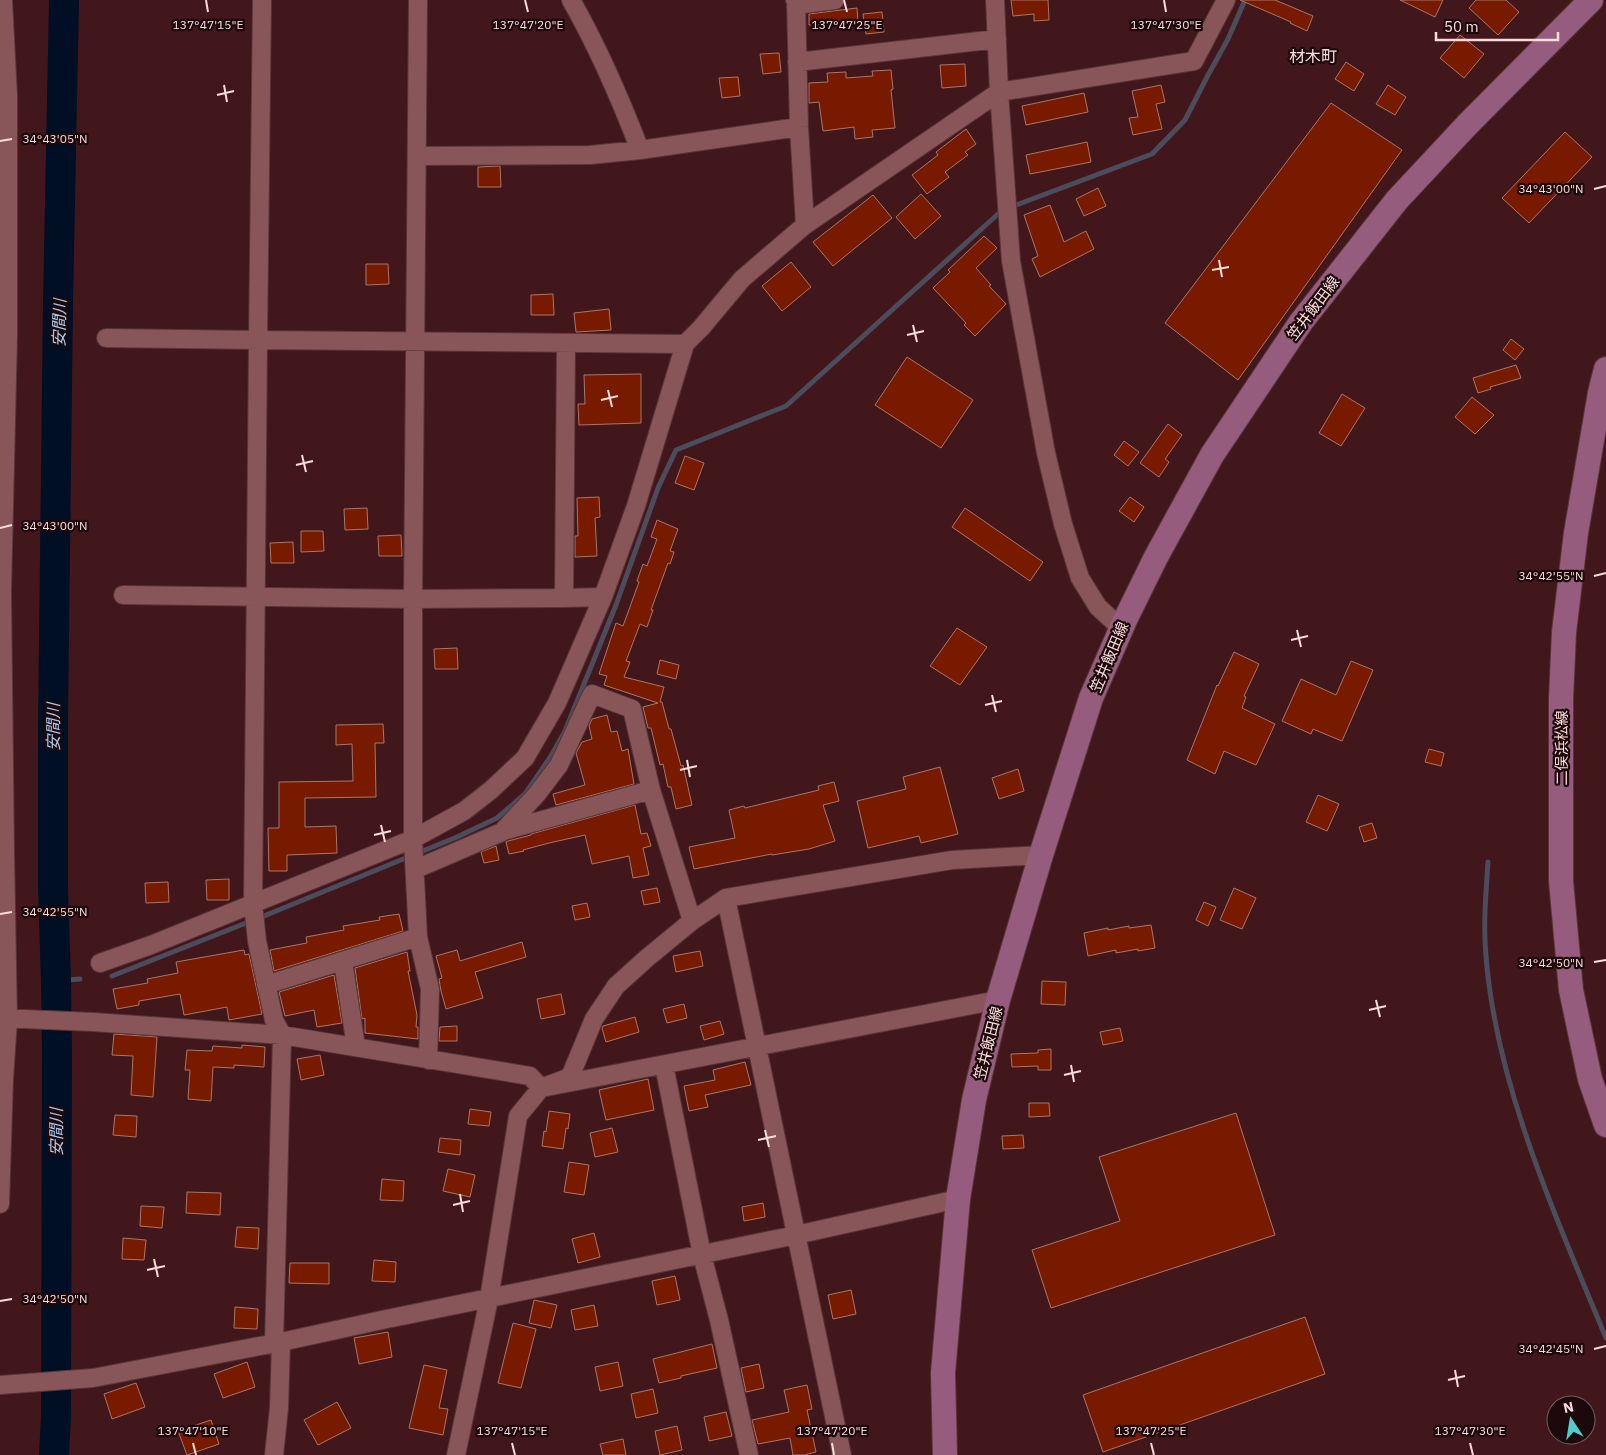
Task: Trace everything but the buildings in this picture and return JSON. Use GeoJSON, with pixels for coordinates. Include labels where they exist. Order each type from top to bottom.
{"type":"FeatureCollection","features":[{"type":"Feature","properties":{"kind":"main road","name":"笠井飯田線"},"geometry":{"type":"LineString","coordinates":[[945,1455],[943,1373],[958,1199],[974,1100],[998,1000],[1041,855],[1091,698],[1121,628],[1156,556],[1212,455],[1301,322],[1397,200],[1467,125],[1591,0]]}},
{"type":"Feature","properties":{"kind":"main road","name":"二俣浜松線"},"geometry":{"type":"LineString","coordinates":[[1606,369],[1600,393],[1576,533],[1564,632],[1561,699],[1561,881],[1571,990],[1590,1079],[1606,1125]]}},
{"type":"Feature","properties":{"kind":"street"},"geometry":{"type":"LineString","coordinates":[[0,1204],[2,1080],[10,1019],[2,852],[3,0]]}},
{"type":"Feature","properties":{"kind":"street"},"geometry":{"type":"LineString","coordinates":[[262,0],[253,906],[266,985],[274,1020],[282,1035],[277,1343],[279,1408],[274,1455]]}},
{"type":"Feature","properties":{"kind":"street"},"geometry":{"type":"LineString","coordinates":[[418,0],[413,842],[416,868],[418,937],[430,989],[428,1060]]}},
{"type":"Feature","properties":{"kind":"street"},"geometry":{"type":"LineString","coordinates":[[571,0],[589,31],[618,93],[640,150]]}},
{"type":"Feature","properties":{"kind":"street"},"geometry":{"type":"LineString","coordinates":[[805,225],[799,127],[795,1],[804,4],[836,0]]}},
{"type":"Feature","properties":{"kind":"street"},"geometry":{"type":"LineString","coordinates":[[995,0],[999,92],[1011,261],[1046,453],[1063,524],[1080,578],[1098,607],[1121,628]]}},
{"type":"Feature","properties":{"kind":"street"},"geometry":{"type":"LineString","coordinates":[[100,963],[253,906],[413,842],[464,811],[491,790],[524,758],[557,703],[603,597],[636,506],[685,344],[702,328],[742,279],[805,225],[999,92],[1194,61],[1226,0]]}},
{"type":"Feature","properties":{"kind":"street"},"geometry":{"type":"LineString","coordinates":[[797,62],[997,39]]}},
{"type":"Feature","properties":{"kind":"street"},"geometry":{"type":"LineString","coordinates":[[417,156],[590,155],[640,150],[799,127]]}},
{"type":"Feature","properties":{"kind":"street"},"geometry":{"type":"LineString","coordinates":[[106,338],[685,344]]}},
{"type":"Feature","properties":{"kind":"street"},"geometry":{"type":"LineString","coordinates":[[564,598],[566,343]]}},
{"type":"Feature","properties":{"kind":"street"},"geometry":{"type":"LineString","coordinates":[[123,595],[414,598],[603,597]]}},
{"type":"Feature","properties":{"kind":"street"},"geometry":{"type":"LineString","coordinates":[[502,832],[537,794],[559,765],[592,694],[632,709],[651,790],[692,921]]}},
{"type":"Feature","properties":{"kind":"street"},"geometry":{"type":"LineString","coordinates":[[416,868],[502,832],[651,790]]}},
{"type":"Feature","properties":{"kind":"street"},"geometry":{"type":"LineString","coordinates":[[456,1455],[489,1299],[518,1116],[541,1088],[570,1076],[594,1019],[616,986],[692,921],[726,898],[952,860],[1041,855]]}},
{"type":"Feature","properties":{"kind":"street"},"geometry":{"type":"LineString","coordinates":[[726,898],[842,1455]]}},
{"type":"Feature","properties":{"kind":"street"},"geometry":{"type":"LineString","coordinates":[[266,985],[418,937]]}},
{"type":"Feature","properties":{"kind":"street"},"geometry":{"type":"LineString","coordinates":[[343,961],[356,1047]]}},
{"type":"Feature","properties":{"kind":"street"},"geometry":{"type":"LineString","coordinates":[[541,1088],[998,1000]]}},
{"type":"Feature","properties":{"kind":"street"},"geometry":{"type":"LineString","coordinates":[[10,1019],[93,1022],[282,1035],[530,1076],[541,1088]]}},
{"type":"Feature","properties":{"kind":"street"},"geometry":{"type":"LineString","coordinates":[[664,1065],[702,1255],[719,1320],[749,1455]]}},
{"type":"Feature","properties":{"kind":"street"},"geometry":{"type":"LineString","coordinates":[[7,1384],[92,1378],[277,1343],[702,1255],[958,1199]]}},
{"type":"Feature","properties":{"kind":"waterway","name":"安間川"},"geometry":{"type":"LineString","coordinates":[[54,1455],[56,1416],[57,1051],[53,888],[53,723],[64,0]]}},
{"type":"Feature","properties":{"kind":"waterway"},"geometry":{"type":"LineString","coordinates":[[1011,207],[1152,154],[1185,120],[1228,39],[1245,0]]}},
{"type":"Feature","properties":{"kind":"waterway"},"geometry":{"type":"LineString","coordinates":[[259,918],[457,837],[497,818],[525,794],[551,756],[565,731],[616,605],[658,488],[676,450],[786,406],[998,214],[1004,211]]}},
{"type":"Feature","properties":{"kind":"waterway"},"geometry":{"type":"LineString","coordinates":[[1488,862],[1485,944],[1492,1005],[1502,1054],[1515,1103],[1531,1151],[1606,1338]]}},
{"type":"Feature","properties":{"kind":"waterway"},"geometry":{"type":"LineString","coordinates":[[112,976],[251,921]]}},
{"type":"Feature","properties":{"kind":"waterway"},"geometry":{"type":"LineString","coordinates":[[56,981],[80,979]]}},
{"type":"Feature","properties":{"kind":"district","name":"材木町"},"geometry":{"type":"Point","coordinates":[1313,56]}}]}
